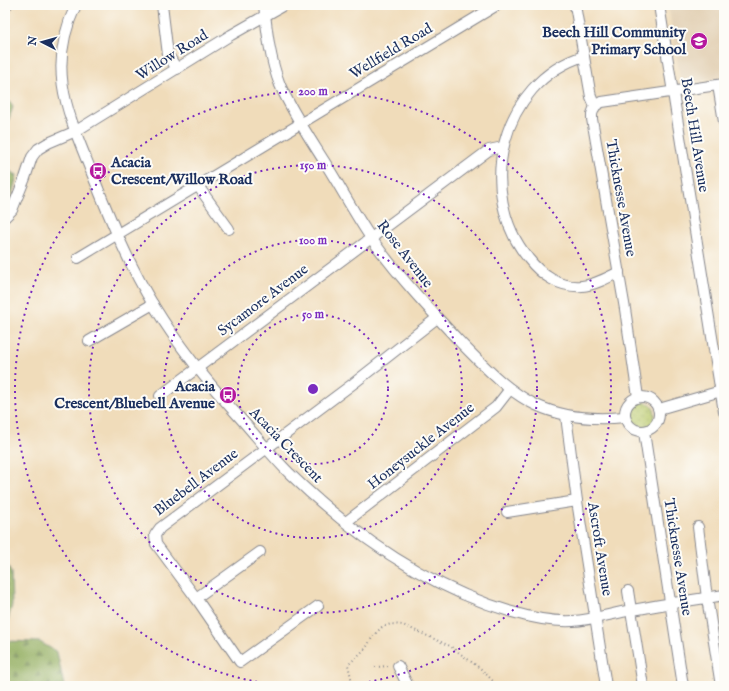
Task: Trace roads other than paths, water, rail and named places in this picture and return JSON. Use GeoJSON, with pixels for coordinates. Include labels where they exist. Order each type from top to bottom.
{"type":"FeatureCollection","features":[{"type":"Feature","properties":{"kind":"street","name":"Acacia Crescent"},"geometry":{"type":"LineString","coordinates":[[76,5],[69,22],[65,38],[61,66],[63,92],[76,131],[117,235],[134,271],[174,337],[197,367],[287,471],[346,522],[373,543],[405,564],[445,586],[511,612],[555,621],[572,621],[724,595]]}},
{"type":"Feature","properties":{"kind":"street"},"geometry":{"type":"LineString","coordinates":[[162,5],[168,54],[176,69]]}},
{"type":"Feature","properties":{"kind":"street","name":"Rose Avenue"},"geometry":{"type":"LineString","coordinates":[[264,5],[271,59],[281,86],[301,123],[371,238],[402,277],[477,359],[510,389],[536,405],[566,416],[587,418],[625,417]]}},
{"type":"Feature","properties":{"kind":"street","name":"Willow Road"},"geometry":{"type":"LineString","coordinates":[[5,217],[12,210],[32,157],[38,149],[76,131],[231,35],[284,5]]}},
{"type":"Feature","properties":{"kind":"street","name":"Thicknesse Avenue"},"geometry":{"type":"LineString","coordinates":[[576,5],[591,97],[595,106],[592,114],[619,272],[638,397]]}},
{"type":"Feature","properties":{"kind":"street","name":"Beech Hill Avenue"},"geometry":{"type":"LineString","coordinates":[[659,5],[672,91],[722,380],[721,391],[724,412]]}},
{"type":"Feature","properties":{"kind":"street","name":"Wellfield Road"},"geometry":{"type":"LineString","coordinates":[[78,258],[493,6]]}},
{"type":"Feature","properties":{"kind":"street"},"geometry":{"type":"LineString","coordinates":[[584,56],[565,64],[538,83],[517,110],[510,124],[503,147],[500,173],[504,207],[508,222],[524,253],[534,266],[553,280],[574,286],[593,284],[619,272]]}},
{"type":"Feature","properties":{"kind":"street"},"geometry":{"type":"LineString","coordinates":[[595,106],[602,102],[721,84],[724,122]]}},
{"type":"Feature","properties":{"kind":"street","name":"Sycamore Avenue"},"geometry":{"type":"LineString","coordinates":[[160,396],[489,150],[503,147]]}},
{"type":"Feature","properties":{"kind":"street"},"geometry":{"type":"LineString","coordinates":[[198,186],[229,229]]}},
{"type":"Feature","properties":{"kind":"street"},"geometry":{"type":"LineString","coordinates":[[89,341],[153,304]]}},
{"type":"Feature","properties":{"kind":"street","name":"Bluebell Avenue"},"geometry":{"type":"LineString","coordinates":[[318,606],[240,662],[196,598],[156,544],[155,535],[160,528],[354,383],[438,318]]}},
{"type":"Feature","properties":{"kind":"street","name":"Honeysuckle Avenue"},"geometry":{"type":"LineString","coordinates":[[346,522],[496,407],[510,389]]}},
{"type":"Feature","properties":{"kind":"street"},"geometry":{"type":"LineString","coordinates":[[659,409],[721,391]]}},
{"type":"Feature","properties":{"kind":"street"},"geometry":{"type":"LineString","coordinates":[[638,397],[650,399],[655,402],[659,409],[658,423],[650,430],[644,432],[634,430],[630,427],[625,417],[626,406],[638,397]]}},
{"type":"Feature","properties":{"kind":"street","name":"Ascroft Avenue"},"geometry":{"type":"LineString","coordinates":[[566,416],[577,501],[606,686]]}},
{"type":"Feature","properties":{"kind":"street","name":"Thicknesse Avenue"},"geometry":{"type":"LineString","coordinates":[[644,432],[682,686]]}},
{"type":"Feature","properties":{"kind":"street"},"geometry":{"type":"LineString","coordinates":[[507,512],[577,501]]}},
{"type":"Feature","properties":{"kind":"street"},"geometry":{"type":"LineString","coordinates":[[698,527],[707,598],[721,686]]}},
{"type":"Feature","properties":{"kind":"street"},"geometry":{"type":"LineString","coordinates":[[196,598],[260,552]]}},
{"type":"Feature","properties":{"kind":"street"},"geometry":{"type":"LineString","coordinates":[[628,591],[643,686]]}},
{"type":"Feature","properties":{"kind":"street"},"geometry":{"type":"LineString","coordinates":[[398,666],[408,686]]}},
{"type":"Feature","properties":{"kind":"place","name":"Beech Hill Community Primary School"},"geometry":{"type":"Point","coordinates":[699,41]}},
{"type":"Feature","properties":{"kind":"place","name":"Acacia Crescent/Willow Road"},"geometry":{"type":"Point","coordinates":[98,171]}},
{"type":"Feature","properties":{"kind":"place","name":"Acacia Crescent/Bluebell Avenue"},"geometry":{"type":"Point","coordinates":[228,395]}}]}
